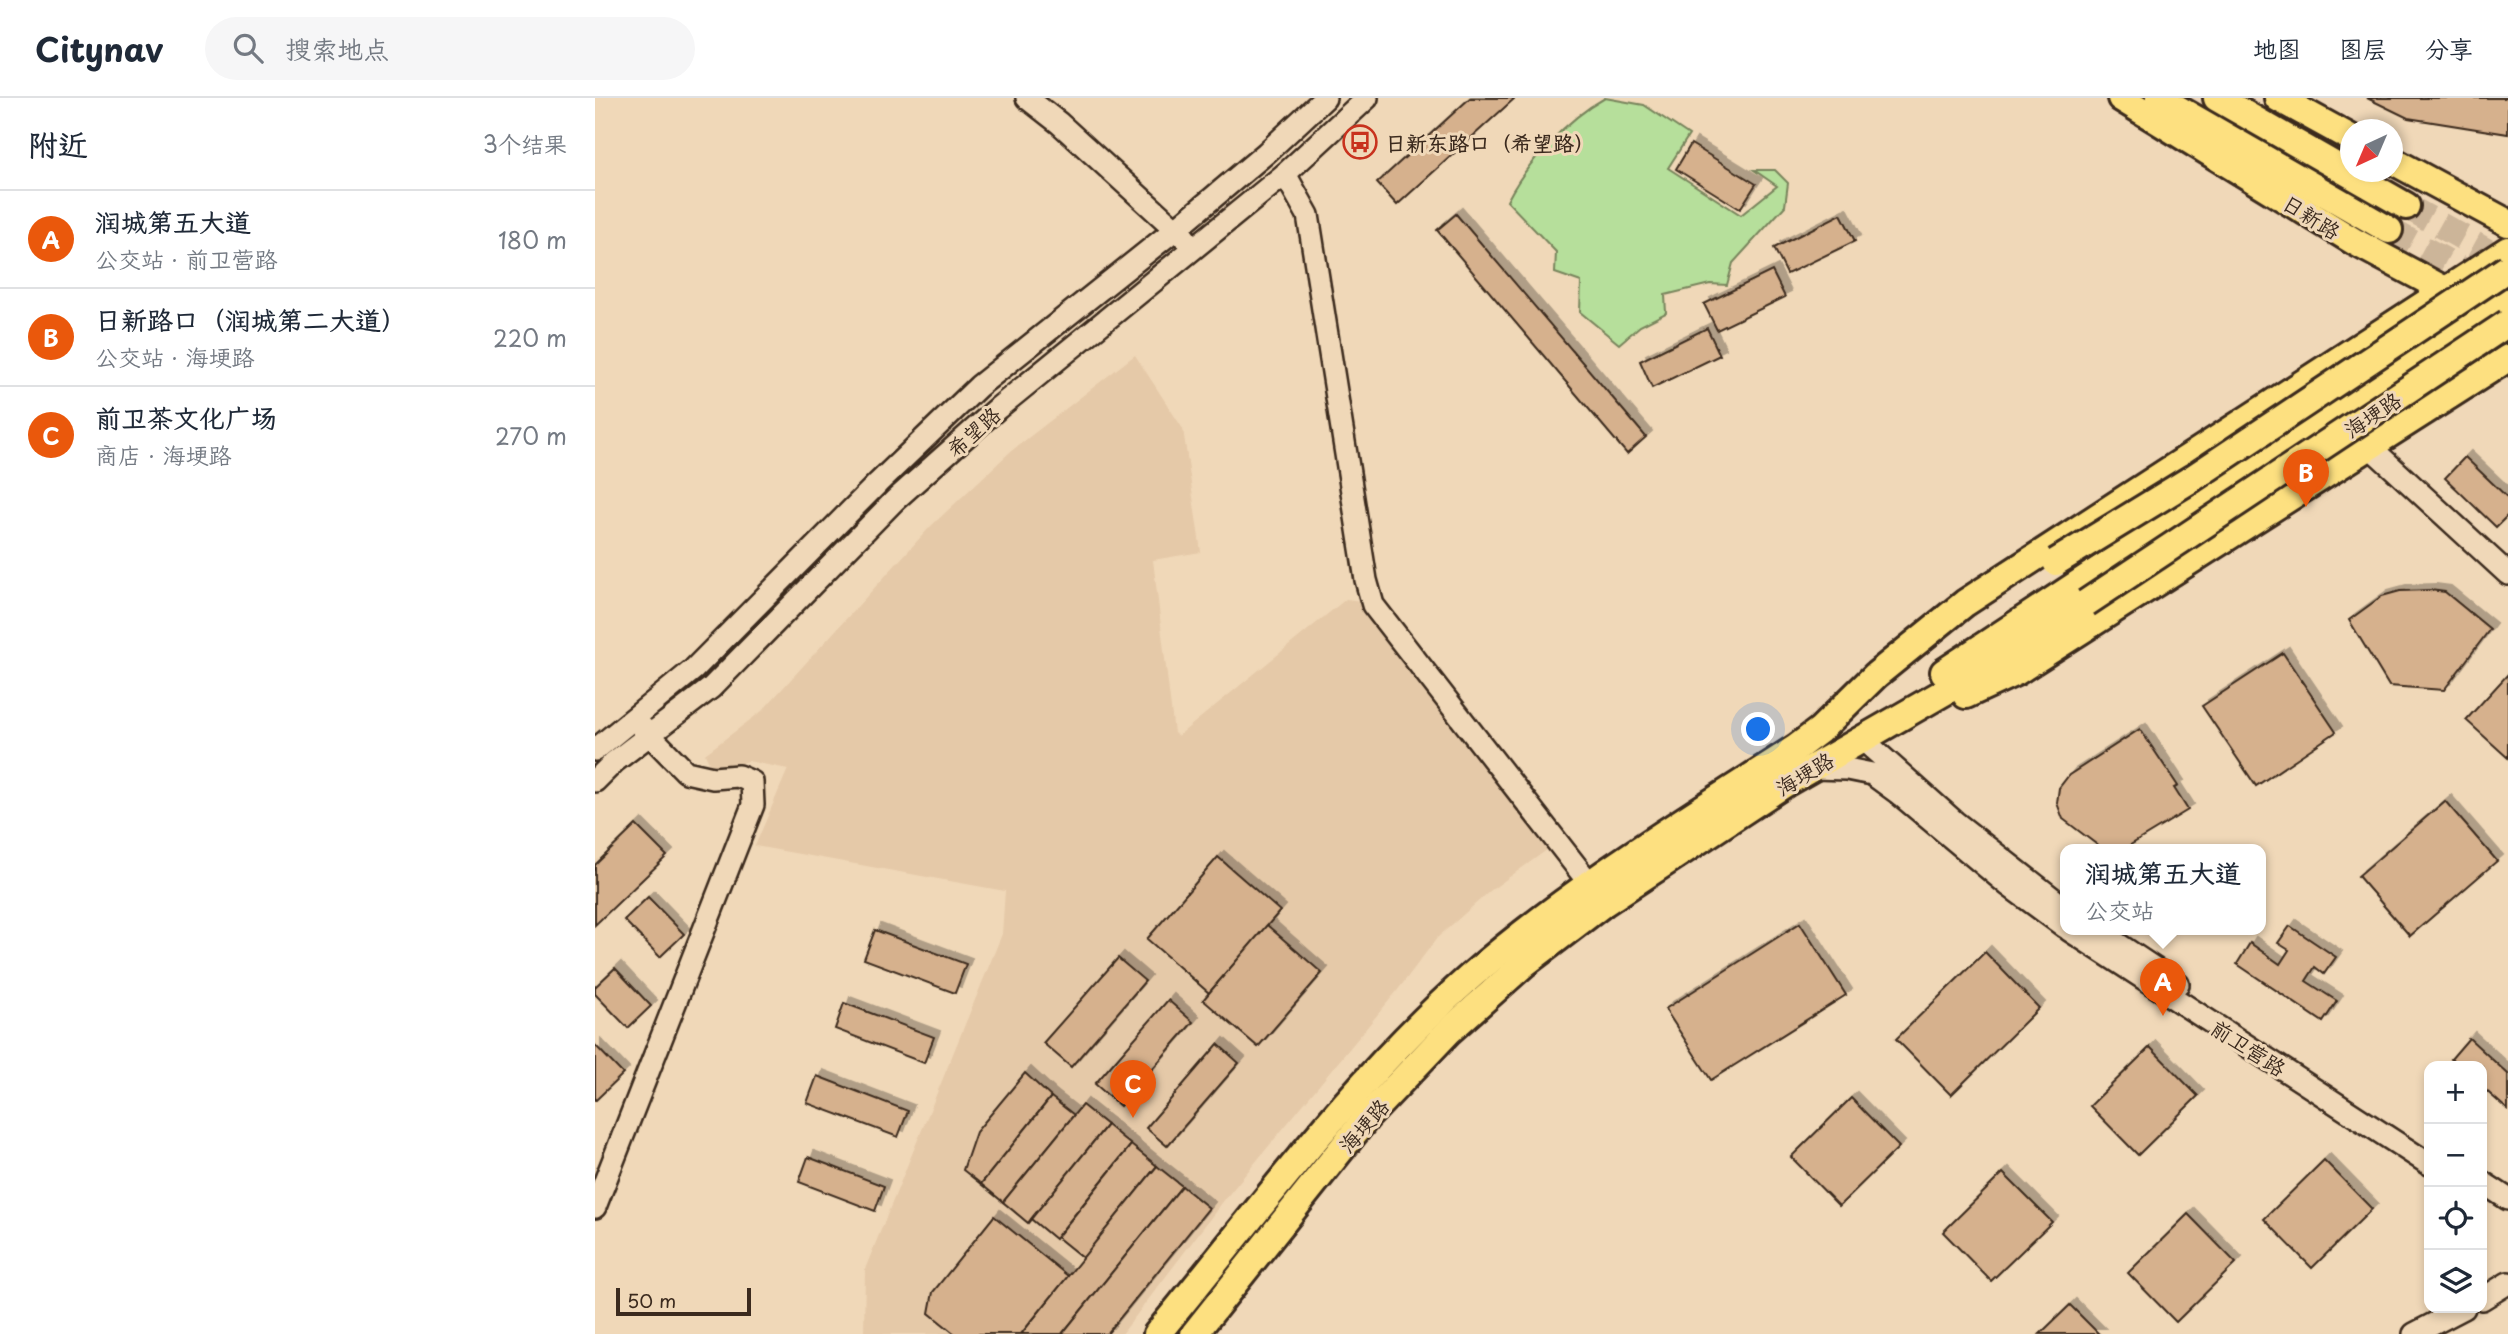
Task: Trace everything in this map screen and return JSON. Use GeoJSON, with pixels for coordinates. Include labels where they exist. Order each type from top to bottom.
{"type":"FeatureCollection","features":[{"type":"Feature","properties":{"kind":"main road","name":"日新路"},"geometry":{"type":"LineString","coordinates":[[2121,98],[2355,243],[2501,321]]}},
{"type":"Feature","properties":{"kind":"main road","name":"日新路"},"geometry":{"type":"LineString","coordinates":[[2159,98],[2389,230]]}},
{"type":"Feature","properties":{"kind":"main road"},"geometry":{"type":"LineString","coordinates":[[2217,98],[2406,205]]}},
{"type":"Feature","properties":{"kind":"main road"},"geometry":{"type":"LineString","coordinates":[[2278,98],[2340,132]]}},
{"type":"Feature","properties":{"kind":"main road"},"geometry":{"type":"LineString","coordinates":[[2403,166],[2508,223]]}},
{"type":"Feature","properties":{"kind":"main road"},"geometry":{"type":"LineString","coordinates":[[1820,730],[1876,675],[1965,603],[2508,250]]}},
{"type":"Feature","properties":{"kind":"main road","name":"海埂路"},"geometry":{"type":"LineString","coordinates":[[1157,1334],[1326,1127],[1409,1034],[1529,928],[1590,884],[1897,680],[1948,637],[2056,562],[2193,478],[2508,268]]}},
{"type":"Feature","properties":{"kind":"main road"},"geometry":{"type":"LineString","coordinates":[[1861,738],[1895,706],[2012,626],[2501,321],[2508,297]]}},
{"type":"Feature","properties":{"kind":"main road","name":"海埂路"},"geometry":{"type":"LineString","coordinates":[[1194,1334],[1367,1117],[1449,1031],[1524,964],[1604,903],[1814,768],[1861,738],[1953,687],[2086,603],[2501,321]]}},
{"type":"Feature","properties":{"kind":"main road"},"geometry":{"type":"LineString","coordinates":[[1861,738],[1905,723],[2016,672],[2508,358]]}},
{"type":"Feature","properties":{"kind":"street"},"geometry":{"type":"LineString","coordinates":[[1027,98],[1177,228],[1195,249]]}},
{"type":"Feature","properties":{"kind":"street","name":"希望路"},"geometry":{"type":"LineString","coordinates":[[595,750],[694,670],[878,483],[979,386],[1177,228],[1266,153],[1325,98]]}},
{"type":"Feature","properties":{"kind":"street","name":"希望路"},"geometry":{"type":"LineString","coordinates":[[595,781],[614,762],[711,688],[895,500],[997,408],[1285,174],[1367,98]]}},
{"type":"Feature","properties":{"kind":"street"},"geometry":{"type":"LineString","coordinates":[[1285,174],[1308,215],[1366,580],[1373,605],[1590,884]]}},
{"type":"Feature","properties":{"kind":"street"},"geometry":{"type":"LineString","coordinates":[[2369,446],[2508,574]]}},
{"type":"Feature","properties":{"kind":"street"},"geometry":{"type":"LineString","coordinates":[[595,1207],[753,805],[752,782],[737,776],[713,778],[686,772],[634,718]]}},
{"type":"Feature","properties":{"kind":"street"},"geometry":{"type":"LineString","coordinates":[[1861,738],[1955,822],[2060,904]]}},
{"type":"Feature","properties":{"kind":"street","name":"前卫营路"},"geometry":{"type":"LineString","coordinates":[[1814,768],[1847,769],[1872,774],[2060,924]]}},
{"type":"Feature","properties":{"kind":"street","name":"前卫营路"},"geometry":{"type":"LineString","coordinates":[[2076,935],[2424,1161]]}},
{"type":"Feature","properties":{"kind":"street","name":"前卫营路"},"geometry":{"type":"LineString","coordinates":[[2105,935],[2424,1145]]}},
{"type":"Feature","properties":{"kind":"street"},"geometry":{"type":"LineString","coordinates":[[2487,1185],[2508,1199]]}},
{"type":"Feature","properties":{"kind":"street"},"geometry":{"type":"LineString","coordinates":[[2487,1201],[2508,1214]]}},
{"type":"Feature","properties":{"kind":"street"},"geometry":{"type":"LineString","coordinates":[[2487,1296],[2508,1283]]}},
{"type":"Feature","properties":{"kind":"street"},"geometry":{"type":"LineString","coordinates":[[2414,1334],[2455,1313]]}},
{"type":"Feature","properties":{"kind":"shaded area"},"geometry":{"type":"Polygon","coordinates":[[[1135,355],[1183,429],[1201,552],[1153,560],[1174,733],[1178,736],[1346,599],[1361,601],[1551,847],[1490,891],[1437,938],[1397,991],[1225,1199],[1122,1334],[864,1334],[865,1269],[1002,934],[1005,891],[755,846],[788,769],[748,761],[713,772],[705,754],[762,711],[930,527],[1010,452],[1135,355]]]}},
{"type":"Feature","properties":{"kind":"green space"},"geometry":{"type":"Polygon","coordinates":[[[1605,98],[1644,105],[1689,135],[1668,168],[1741,215],[1777,186],[1754,170],[1775,170],[1788,183],[1785,206],[1733,263],[1727,285],[1710,284],[1665,295],[1666,313],[1640,326],[1619,344],[1580,312],[1581,282],[1555,273],[1556,252],[1507,201],[1525,171],[1549,143],[1576,117],[1605,98]]]}},
{"type":"Feature","properties":{"kind":"building"},"geometry":{"type":"Polygon","coordinates":[[[1470,98],[1515,98],[1397,205],[1377,183],[1470,98]]]}},
{"type":"Feature","properties":{"kind":"building"},"geometry":{"type":"Polygon","coordinates":[[[2367,98],[2508,98],[2508,134],[2408,118],[2367,98]]]}},
{"type":"Feature","properties":{"kind":"building"},"geometry":{"type":"Polygon","coordinates":[[[1691,144],[1756,184],[1740,209],[1676,169],[1691,144]]]}},
{"type":"Feature","properties":{"kind":"building"},"geometry":{"type":"Polygon","coordinates":[[[1456,214],[1646,437],[1627,454],[1437,230],[1456,214]]]}},
{"type":"Feature","properties":{"kind":"building"},"geometry":{"type":"Polygon","coordinates":[[[1841,214],[1855,241],[1787,274],[1774,248],[1841,214]]]}},
{"type":"Feature","properties":{"kind":"building"},"geometry":{"type":"Polygon","coordinates":[[[1772,271],[1785,297],[1717,330],[1704,304],[1772,271]]]}},
{"type":"Feature","properties":{"kind":"building"},"geometry":{"type":"Polygon","coordinates":[[[1707,328],[1720,355],[1652,388],[1640,361],[1707,328]]]}},
{"type":"Feature","properties":{"kind":"building"},"geometry":{"type":"Polygon","coordinates":[[[2465,457],[2508,498],[2508,515],[2496,527],[2445,478],[2465,457]]]}},
{"type":"Feature","properties":{"kind":"building"},"geometry":{"type":"Polygon","coordinates":[[[2400,591],[2445,592],[2490,629],[2444,690],[2389,686],[2349,620],[2382,596],[2400,591]]]}},
{"type":"Feature","properties":{"kind":"building"},"geometry":{"type":"Polygon","coordinates":[[[2283,653],[2336,732],[2256,786],[2202,706],[2283,653]]]}},
{"type":"Feature","properties":{"kind":"building"},"geometry":{"type":"Polygon","coordinates":[[[2508,674],[2508,758],[2466,720],[2508,674]]]}},
{"type":"Feature","properties":{"kind":"building"},"geometry":{"type":"Polygon","coordinates":[[[2140,729],[2178,786],[2174,788],[2188,810],[2132,844],[2096,844],[2063,819],[2057,803],[2059,788],[2069,775],[2140,729]]]}},
{"type":"Feature","properties":{"kind":"building"},"geometry":{"type":"Polygon","coordinates":[[[2445,801],[2497,861],[2410,936],[2358,876],[2445,801]]]}},
{"type":"Feature","properties":{"kind":"building"},"geometry":{"type":"Polygon","coordinates":[[[636,825],[667,856],[595,925],[595,865],[636,825]]]}},
{"type":"Feature","properties":{"kind":"building"},"geometry":{"type":"Polygon","coordinates":[[[1218,857],[1280,911],[1209,993],[1147,939],[1218,857]]]}},
{"type":"Feature","properties":{"kind":"building"},"geometry":{"type":"Polygon","coordinates":[[[648,897],[684,934],[660,957],[624,920],[648,897]]]}},
{"type":"Feature","properties":{"kind":"building"},"geometry":{"type":"Polygon","coordinates":[[[1800,923],[1846,995],[1711,1080],[1665,1009],[1800,923]]]}},
{"type":"Feature","properties":{"kind":"building"},"geometry":{"type":"Polygon","coordinates":[[[1267,925],[1322,973],[1258,1047],[1203,1000],[1267,925]]]}},
{"type":"Feature","properties":{"kind":"building"},"geometry":{"type":"Polygon","coordinates":[[[2290,926],[2336,957],[2324,974],[2315,967],[2306,981],[2337,1001],[2323,1022],[2237,964],[2250,943],[2280,964],[2289,950],[2278,943],[2290,926]]]}},
{"type":"Feature","properties":{"kind":"building"},"geometry":{"type":"Polygon","coordinates":[[[875,930],[966,964],[955,993],[864,959],[875,930]]]}},
{"type":"Feature","properties":{"kind":"building"},"geometry":{"type":"Polygon","coordinates":[[[1985,952],[2039,1008],[1951,1095],[1896,1039],[1985,952]]]}},
{"type":"Feature","properties":{"kind":"building"},"geometry":{"type":"Polygon","coordinates":[[[1118,958],[1145,981],[1071,1067],[1043,1043],[1118,958]]]}},
{"type":"Feature","properties":{"kind":"building"},"geometry":{"type":"Polygon","coordinates":[[[615,968],[651,1006],[628,1028],[595,994],[595,987],[615,968]]]}},
{"type":"Feature","properties":{"kind":"building"},"geometry":{"type":"Polygon","coordinates":[[[1168,1000],[1193,1022],[1120,1106],[1095,1084],[1168,1000]]]}},
{"type":"Feature","properties":{"kind":"building"},"geometry":{"type":"Polygon","coordinates":[[[844,1003],[934,1037],[924,1063],[835,1029],[844,1003]]]}},
{"type":"Feature","properties":{"kind":"building"},"geometry":{"type":"Polygon","coordinates":[[[2469,1038],[2508,1074],[2508,1110],[2487,1091],[2487,1061],[2451,1059],[2469,1038]]]}},
{"type":"Feature","properties":{"kind":"building"},"geometry":{"type":"Polygon","coordinates":[[[1218,1044],[1239,1063],[1167,1146],[1146,1128],[1218,1044]]]}},
{"type":"Feature","properties":{"kind":"building"},"geometry":{"type":"Polygon","coordinates":[[[595,1045],[623,1074],[596,1100],[595,1100],[595,1045]]]}},
{"type":"Feature","properties":{"kind":"building"},"geometry":{"type":"Polygon","coordinates":[[[2150,1047],[2198,1096],[2138,1155],[2090,1106],[2150,1047]]]}},
{"type":"Feature","properties":{"kind":"building"},"geometry":{"type":"Polygon","coordinates":[[[1025,1073],[1051,1097],[981,1184],[963,1170],[976,1132],[1025,1073]]]}},
{"type":"Feature","properties":{"kind":"building"},"geometry":{"type":"Polygon","coordinates":[[[817,1076],[908,1111],[898,1137],[807,1103],[817,1076]]]}},
{"type":"Feature","properties":{"kind":"building"},"geometry":{"type":"Polygon","coordinates":[[[1051,1097],[1074,1115],[1003,1202],[981,1184],[1051,1097]]]}},
{"type":"Feature","properties":{"kind":"building"},"geometry":{"type":"Polygon","coordinates":[[[1851,1098],[1899,1147],[1839,1206],[1791,1157],[1851,1098]]]}},
{"type":"Feature","properties":{"kind":"building"},"geometry":{"type":"Polygon","coordinates":[[[1082,1105],[1107,1125],[1028,1223],[1003,1202],[1082,1105]]]}},
{"type":"Feature","properties":{"kind":"building"},"geometry":{"type":"Polygon","coordinates":[[[1107,1125],[1131,1145],[1055,1239],[1031,1219],[1107,1125]]]}},
{"type":"Feature","properties":{"kind":"building"},"geometry":{"type":"Polygon","coordinates":[[[1131,1145],[1157,1166],[1083,1258],[1057,1237],[1131,1145]]]}},
{"type":"Feature","properties":{"kind":"building"},"geometry":{"type":"Polygon","coordinates":[[[808,1157],[884,1186],[875,1211],[799,1182],[808,1157]]]}},
{"type":"Feature","properties":{"kind":"building"},"geometry":{"type":"Polygon","coordinates":[[[2324,1160],[2372,1209],[2312,1268],[2264,1219],[2324,1160]]]}},
{"type":"Feature","properties":{"kind":"building"},"geometry":{"type":"Polygon","coordinates":[[[1157,1166],[1182,1186],[1062,1334],[1021,1334],[1157,1166]]]}},
{"type":"Feature","properties":{"kind":"building"},"geometry":{"type":"Polygon","coordinates":[[[2003,1173],[2052,1222],[1991,1281],[1943,1232],[2003,1173]]]}},
{"type":"Feature","properties":{"kind":"building"},"geometry":{"type":"Polygon","coordinates":[[[1182,1186],[1209,1208],[1107,1334],[1062,1334],[1182,1186]]]}},
{"type":"Feature","properties":{"kind":"building"},"geometry":{"type":"Polygon","coordinates":[[[2188,1214],[2236,1263],[2176,1322],[2128,1273],[2188,1214]]]}},
{"type":"Feature","properties":{"kind":"building"},"geometry":{"type":"Polygon","coordinates":[[[994,1216],[1068,1276],[1021,1334],[955,1334],[929,1313],[933,1292],[994,1216]]]}},
{"type":"Feature","properties":{"kind":"building"},"geometry":{"type":"Polygon","coordinates":[[[2070,1305],[2099,1334],[2040,1334],[2070,1305]]]}},
{"type":"Feature","properties":{"kind":"tunnel"},"geometry":{"type":"LineString","coordinates":[[2406,206],[2508,263]]}},
{"type":"Feature","properties":{"kind":"tunnel"},"geometry":{"type":"LineString","coordinates":[[2389,230],[2488,284]]}},
{"type":"Feature","properties":{"kind":"place","name":"日新东路口（希望路）"},"geometry":{"type":"Point","coordinates":[1360,142]}},
{"type":"Feature","properties":{"kind":"place","name":"日新路口（润城第二大道）"},"geometry":{"type":"Point","coordinates":[2306,507]}},
{"type":"Feature","properties":{"kind":"place","name":"润城第五大道"},"geometry":{"type":"Point","coordinates":[2163,1016]}},
{"type":"Feature","properties":{"kind":"place","name":"前卫茶文化广场"},"geometry":{"type":"Point","coordinates":[1133,1118]}}]}
